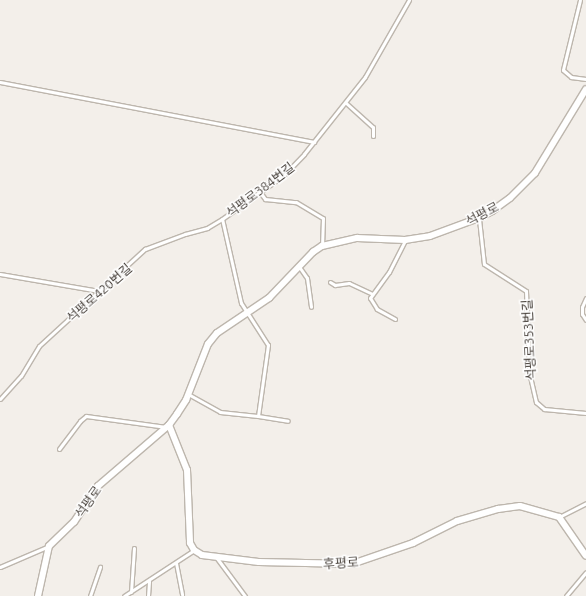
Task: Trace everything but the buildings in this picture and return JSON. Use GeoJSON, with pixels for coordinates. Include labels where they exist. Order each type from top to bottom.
{"type":"FeatureCollection","features":[{"type":"Feature","properties":{"kind":"street","name":"석평로"},"geometry":{"type":"LineString","coordinates":[[49,546],[74,522],[98,486],[168,426],[182,407],[212,339],[224,327],[247,314],[269,298],[300,268],[313,252],[322,246],[357,238],[405,240],[430,236],[479,218],[510,198],[535,173],[586,89]]}},
{"type":"Feature","properties":{"kind":"street"},"geometry":{"type":"LineString","coordinates":[[168,426],[187,470],[190,499],[189,532],[194,550]]}},
{"type":"Feature","properties":{"kind":"street","name":"후평로"},"geometry":{"type":"LineString","coordinates":[[194,550],[202,555],[259,562],[352,564],[407,546],[457,521],[498,509],[520,506],[559,517]]}},
{"type":"Feature","properties":{"kind":"street"},"geometry":{"type":"LineString","coordinates":[[559,517],[586,556]]}},
{"type":"Feature","properties":{"kind":"street"},"geometry":{"type":"LineString","coordinates":[[38,596],[49,546]]}},
{"type":"Feature","properties":{"kind":"lane","name":"석평로384번길"},"geometry":{"type":"LineString","coordinates":[[247,314],[240,297],[222,219],[284,175],[314,142],[346,103],[372,66],[409,0]]}},
{"type":"Feature","properties":{"kind":"lane"},"geometry":{"type":"LineString","coordinates":[[580,0],[564,70],[570,77],[586,79]]}},
{"type":"Feature","properties":{"kind":"lane"},"geometry":{"type":"LineString","coordinates":[[0,82],[314,142]]}},
{"type":"Feature","properties":{"kind":"lane"},"geometry":{"type":"LineString","coordinates":[[346,103],[373,127],[373,136]]}},
{"type":"Feature","properties":{"kind":"lane"},"geometry":{"type":"LineString","coordinates":[[260,192],[265,199],[296,202],[323,218],[322,246]]}},
{"type":"Feature","properties":{"kind":"lane","name":"석평로353번길"},"geometry":{"type":"LineString","coordinates":[[479,218],[484,264],[526,291],[529,372],[536,402],[544,409],[586,413]]}},
{"type":"Feature","properties":{"kind":"lane","name":"석평로420번길"},"geometry":{"type":"LineString","coordinates":[[0,399],[21,376],[39,346],[145,249],[185,234],[207,228],[222,219]]}},
{"type":"Feature","properties":{"kind":"lane"},"geometry":{"type":"LineString","coordinates":[[395,319],[372,305],[370,298],[389,272],[405,240]]}},
{"type":"Feature","properties":{"kind":"lane"},"geometry":{"type":"LineString","coordinates":[[300,268],[307,278],[311,307]]}},
{"type":"Feature","properties":{"kind":"lane"},"geometry":{"type":"LineString","coordinates":[[0,274],[98,292]]}},
{"type":"Feature","properties":{"kind":"lane"},"geometry":{"type":"LineString","coordinates":[[330,282],[335,285],[348,282],[373,294]]}},
{"type":"Feature","properties":{"kind":"lane"},"geometry":{"type":"LineString","coordinates":[[586,298],[582,307],[582,314],[586,320]]}},
{"type":"Feature","properties":{"kind":"lane"},"geometry":{"type":"LineString","coordinates":[[247,314],[268,345],[258,416]]}},
{"type":"Feature","properties":{"kind":"lane"},"geometry":{"type":"LineString","coordinates":[[188,394],[220,412],[288,421]]}},
{"type":"Feature","properties":{"kind":"lane"},"geometry":{"type":"LineString","coordinates":[[59,449],[80,421],[86,416],[168,426]]}},
{"type":"Feature","properties":{"kind":"lane"},"geometry":{"type":"LineString","coordinates":[[559,517],[586,504]]}},
{"type":"Feature","properties":{"kind":"lane"},"geometry":{"type":"LineString","coordinates":[[0,567],[49,546]]}},
{"type":"Feature","properties":{"kind":"lane"},"geometry":{"type":"LineString","coordinates":[[131,592],[134,548]]}},
{"type":"Feature","properties":{"kind":"lane"},"geometry":{"type":"LineString","coordinates":[[124,596],[194,550]]}},
{"type":"Feature","properties":{"kind":"lane"},"geometry":{"type":"LineString","coordinates":[[216,557],[245,596]]}},
{"type":"Feature","properties":{"kind":"lane"},"geometry":{"type":"LineString","coordinates":[[176,563],[182,594]]}},
{"type":"Feature","properties":{"kind":"lane"},"geometry":{"type":"LineString","coordinates":[[90,596],[100,567]]}},
{"type":"Feature","properties":{"kind":"lane"},"geometry":{"type":"LineString","coordinates":[[566,596],[586,572]]}},
{"type":"Feature","properties":{"kind":"lane"},"geometry":{"type":"LineString","coordinates":[[148,596],[149,581]]}}]}
